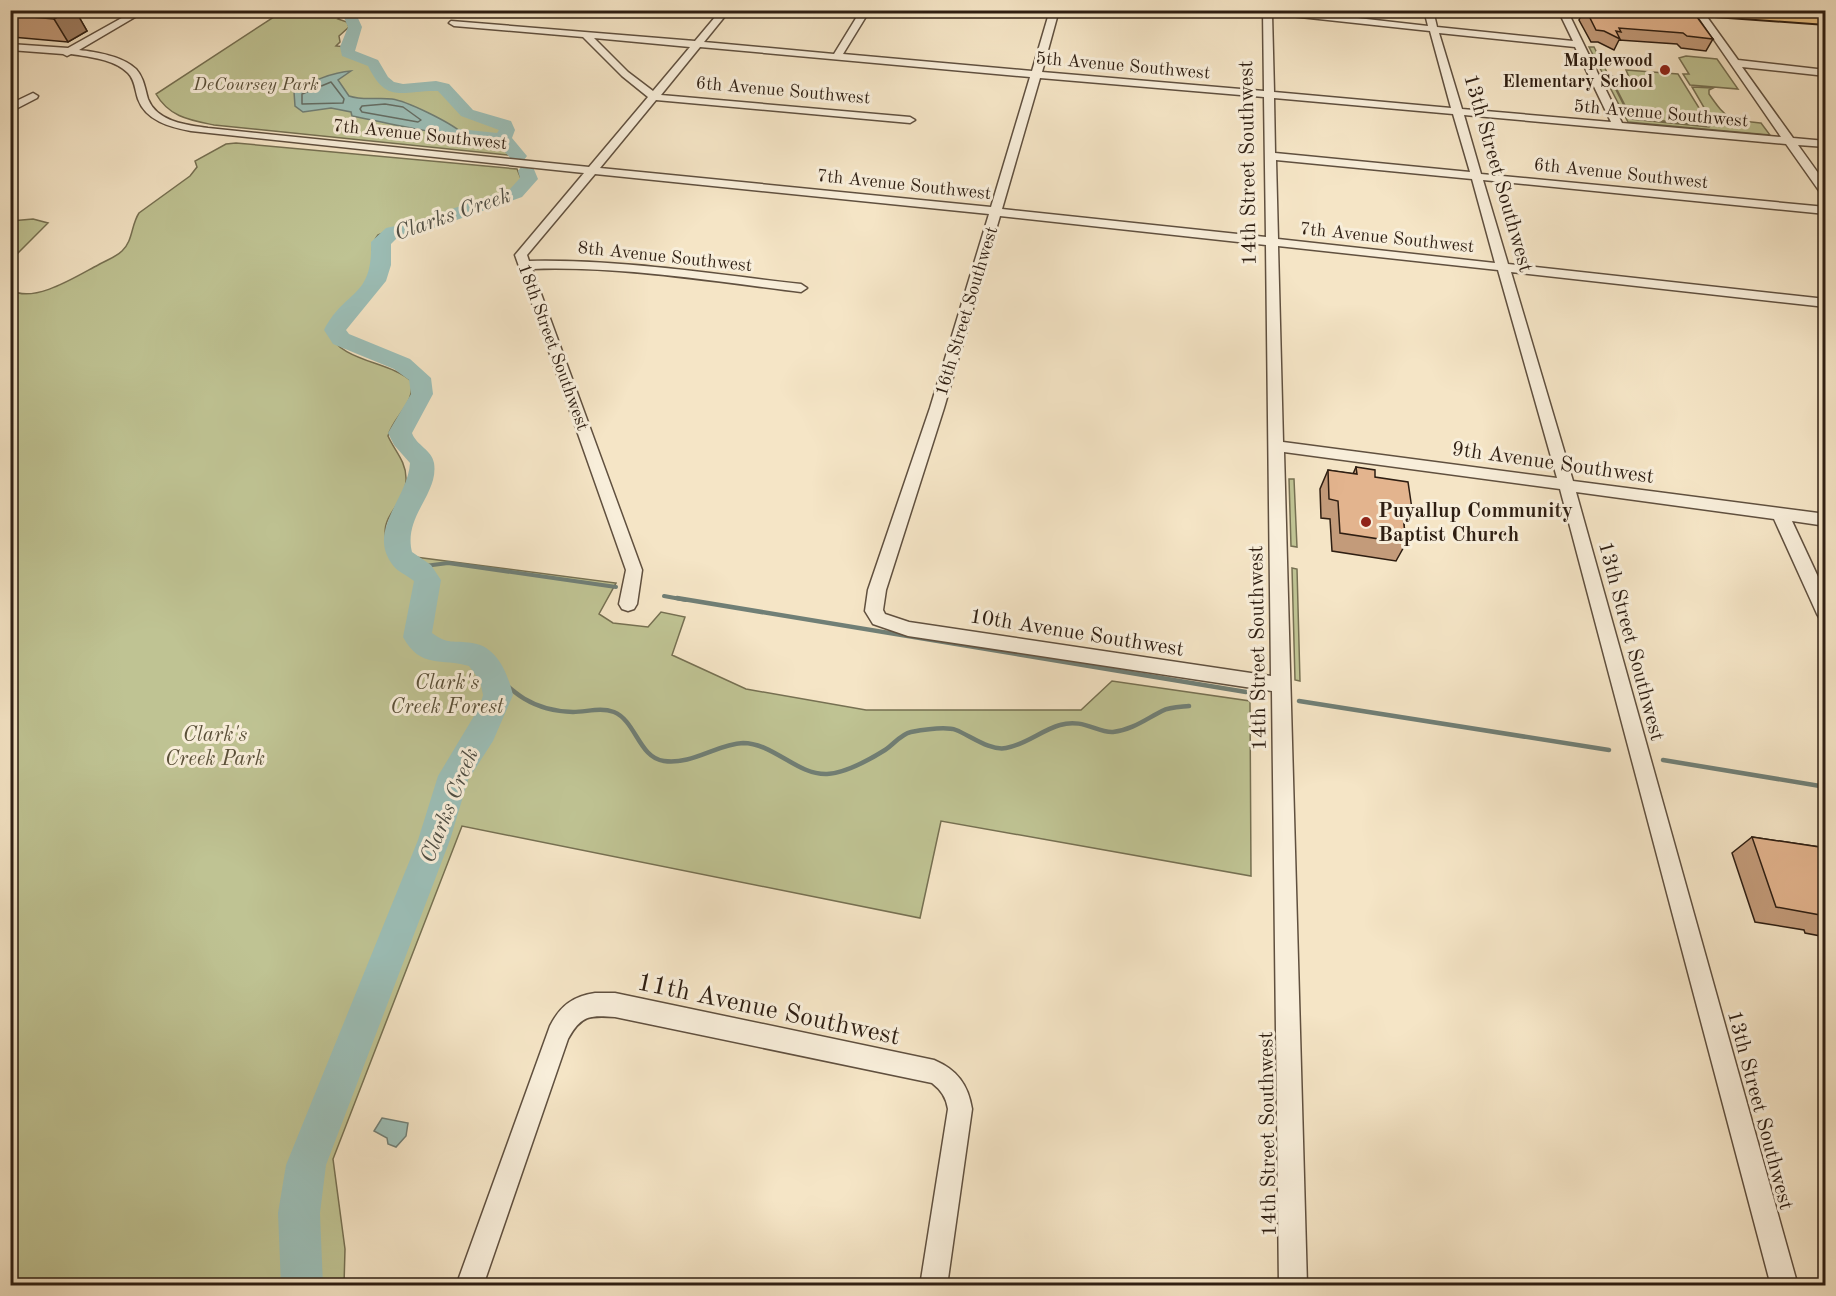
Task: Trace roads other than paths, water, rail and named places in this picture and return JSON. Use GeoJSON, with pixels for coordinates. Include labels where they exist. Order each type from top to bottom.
{"type":"FeatureCollection","features":[{"type":"Feature","properties":{"kind":"main road"},"geometry":{"type":"LineString","coordinates":[[1673,10],[1826,21]]}},
{"type":"Feature","properties":{"kind":"street"},"geometry":{"type":"LineString","coordinates":[[67,52],[143,10]]}},
{"type":"Feature","properties":{"kind":"street","name":"18th Street Southwest"},"geometry":{"type":"LineString","coordinates":[[628,604],[634,570],[524,266],[522,255],[726,10]]}},
{"type":"Feature","properties":{"kind":"street"},"geometry":{"type":"LineString","coordinates":[[837,57],[866,10]]}},
{"type":"Feature","properties":{"kind":"street","name":"16th Street Southwest"},"geometry":{"type":"LineString","coordinates":[[874,610],[877,590],[937,408],[1055,10]]}},
{"type":"Feature","properties":{"kind":"street","name":"13th Street Southwest"},"geometry":{"type":"LineString","coordinates":[[1428,10],[1566,484],[1785,1286]]}},
{"type":"Feature","properties":{"kind":"street"},"geometry":{"type":"LineString","coordinates":[[1562,10],[1618,126]]}},
{"type":"Feature","properties":{"kind":"street"},"geometry":{"type":"LineString","coordinates":[[1267,11],[1579,45]]}},
{"type":"Feature","properties":{"kind":"street","name":"14th Street Southwest"},"geometry":{"type":"LineString","coordinates":[[1267,11],[1293,1286]]}},
{"type":"Feature","properties":{"kind":"street"},"geometry":{"type":"LineString","coordinates":[[1699,12],[1826,192]]}},
{"type":"Feature","properties":{"kind":"street","name":"5th Avenue Southwest"},"geometry":{"type":"LineString","coordinates":[[454,23],[1826,144]]}},
{"type":"Feature","properties":{"kind":"street"},"geometry":{"type":"LineString","coordinates":[[586,35],[625,74],[654,97]]}},
{"type":"Feature","properties":{"kind":"street","name":"7th Avenue Southwest"},"geometry":{"type":"LineString","coordinates":[[11,47],[104,58],[130,69],[138,79],[148,108],[161,118],[182,126],[208,131],[996,212],[1826,303]]}},
{"type":"Feature","properties":{"kind":"street"},"geometry":{"type":"LineString","coordinates":[[1735,63],[1826,73]]}},
{"type":"Feature","properties":{"kind":"street"},"geometry":{"type":"LineString","coordinates":[[10,109],[33,96]]}},
{"type":"Feature","properties":{"kind":"street","name":"6th Avenue Southwest"},"geometry":{"type":"LineString","coordinates":[[654,97],[909,120]]}},
{"type":"Feature","properties":{"kind":"street","name":"6th Avenue Southwest"},"geometry":{"type":"LineString","coordinates":[[1270,156],[1826,211]]}},
{"type":"Feature","properties":{"kind":"street","name":"8th Avenue Southwest"},"geometry":{"type":"LineString","coordinates":[[524,266],[564,264],[639,269],[801,288]]}},
{"type":"Feature","properties":{"kind":"street","name":"9th Avenue Southwest"},"geometry":{"type":"LineString","coordinates":[[1276,446],[1826,520]]}},
{"type":"Feature","properties":{"kind":"street"},"geometry":{"type":"LineString","coordinates":[[1780,513],[1826,614]]}},
{"type":"Feature","properties":{"kind":"street","name":"10th Avenue Southwest"},"geometry":{"type":"LineString","coordinates":[[874,610],[879,619],[908,628],[1279,685]]}},
{"type":"Feature","properties":{"kind":"street","name":"11th Avenue Southwest"},"geometry":{"type":"LineString","coordinates":[[469,1286],[561,1026],[573,1011],[589,1004],[615,1005],[934,1072],[951,1084],[959,1101],[959,1122],[933,1286]]}},
{"type":"Feature","properties":{"kind":"water"},"geometry":{"type":"Polygon","coordinates":[[[351,71],[338,80],[349,96],[399,101],[428,112],[461,132],[442,133],[409,128],[352,116],[351,112],[331,108],[303,112],[295,106],[294,92],[321,78],[351,71]]]}},
{"type":"Feature","properties":{"kind":"water"},"geometry":{"type":"Polygon","coordinates":[[[382,1118],[408,1123],[406,1136],[396,1147],[388,1144],[387,1138],[374,1131],[382,1118]]]}},
{"type":"Feature","properties":{"kind":"waterway","name":"Clarks Creek"},"geometry":{"type":"LineString","coordinates":[[355,10],[350,15],[355,31],[347,47],[347,53],[373,63],[382,80],[395,88],[443,87],[467,113],[505,125],[507,130],[503,139]]}},
{"type":"Feature","properties":{"kind":"waterway","name":"Clarks Creek"},"geometry":{"type":"LineString","coordinates":[[459,134],[503,139]]}},
{"type":"Feature","properties":{"kind":"waterway","name":"Clarks Creek"},"geometry":{"type":"LineString","coordinates":[[503,139],[518,156]]}},
{"type":"Feature","properties":{"kind":"waterway","name":"Clarks Creek"},"geometry":{"type":"LineString","coordinates":[[302,1286],[299,1213],[306,1165],[434,840],[454,776],[482,732],[498,695],[494,677],[479,658],[473,654],[437,652],[417,637],[428,580],[422,572],[401,558],[396,541],[401,519],[422,473],[422,461],[402,440],[400,433],[422,394],[420,378],[402,364],[341,339],[335,330],[341,320],[372,288],[381,265],[381,242],[393,232],[418,227],[516,193],[529,179],[527,171]]}},
{"type":"Feature","properties":{"kind":"waterway"},"geometry":{"type":"LineString","coordinates":[[417,567],[448,563],[616,587]]}},
{"type":"Feature","properties":{"kind":"waterway"},"geometry":{"type":"LineString","coordinates":[[664,596],[686,600]]}},
{"type":"Feature","properties":{"kind":"waterway"},"geometry":{"type":"LineString","coordinates":[[677,598],[1246,692]]}},
{"type":"Feature","properties":{"kind":"waterway"},"geometry":{"type":"LineString","coordinates":[[485,665],[514,692],[535,704],[559,711],[604,710],[614,712],[628,723],[649,753],[664,761],[684,760],[733,744],[743,743],[765,748],[805,770],[827,774],[849,769],[865,762],[911,732],[946,728],[956,730],[987,745],[1006,748],[1068,723],[1083,724],[1113,732],[1133,727],[1165,710],[1189,706]]}},
{"type":"Feature","properties":{"kind":"waterway"},"geometry":{"type":"LineString","coordinates":[[1299,701],[1609,750]]}},
{"type":"Feature","properties":{"kind":"waterway"},"geometry":{"type":"LineString","coordinates":[[1663,760],[1826,787]]}},
{"type":"Feature","properties":{"kind":"place","name":"Maplewood Elementary School"},"geometry":{"type":"Point","coordinates":[1665,70]}},
{"type":"Feature","properties":{"kind":"place","name":"Puyallup Community Baptist Church"},"geometry":{"type":"Point","coordinates":[1366,522]}},
{"type":"Feature","properties":{"kind":"park label","name":"DeCoursey Park"},"geometry":{"type":"Point","coordinates":[256,84]}},
{"type":"Feature","properties":{"kind":"park label","name":"Clark's Creek Forest"},"geometry":{"type":"Point","coordinates":[447,694]}},
{"type":"Feature","properties":{"kind":"park label","name":"Clark's Creek Park"},"geometry":{"type":"Point","coordinates":[215,746]}}]}
